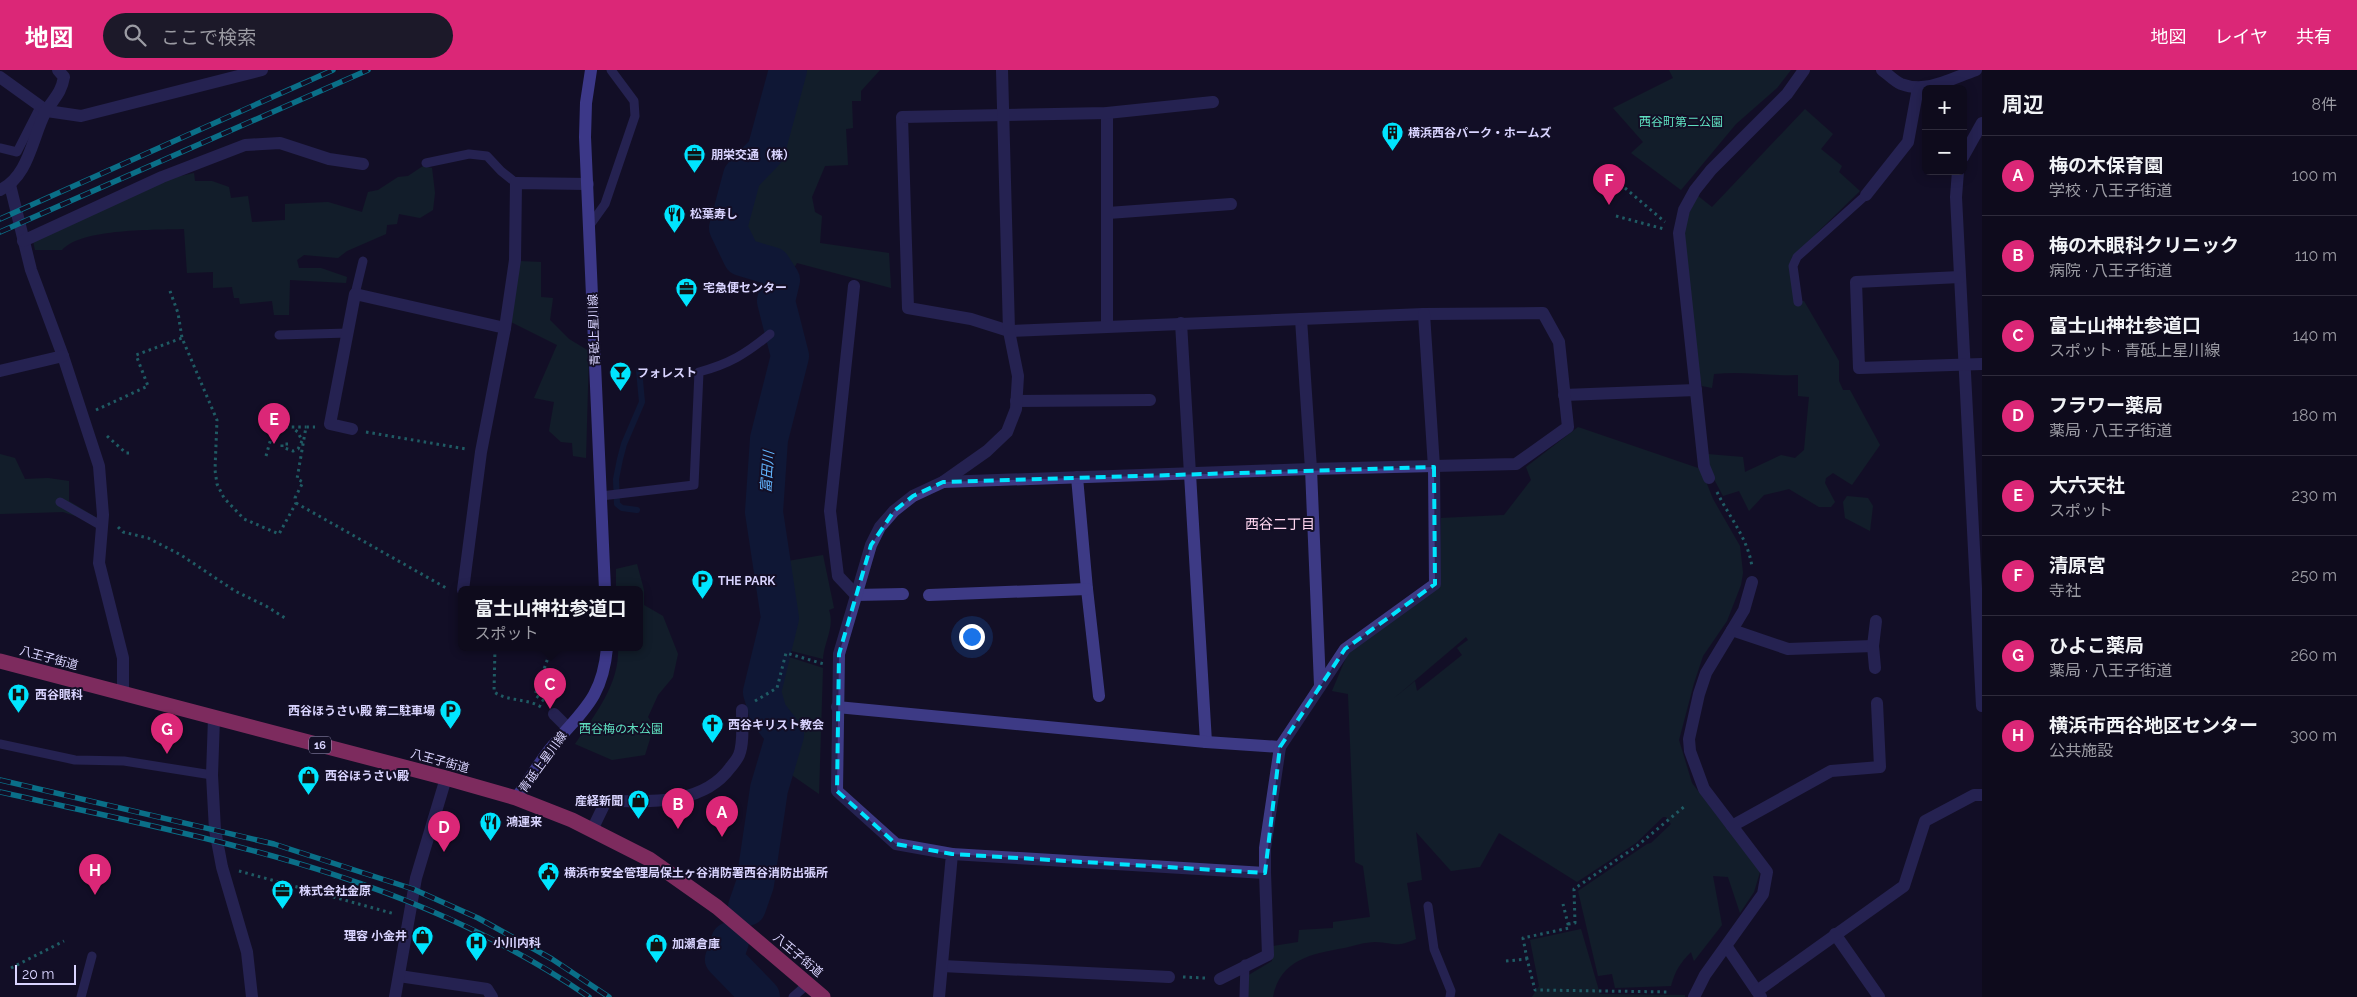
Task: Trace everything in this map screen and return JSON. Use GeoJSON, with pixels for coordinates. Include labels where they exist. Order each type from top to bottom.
{"type":"FeatureCollection","features":[{"type":"Feature","properties":{"kind":"highway","name":"八王子街道"},"geometry":{"type":"LineString","coordinates":[[0,661],[123,692],[516,798],[592,830],[649,859],[717,907],[809,983],[823,997]]}},
{"type":"Feature","properties":{"kind":"main road","name":"青砥上星川線"},"geometry":{"type":"LineString","coordinates":[[591,70],[586,103],[585,137],[605,586]]}},
{"type":"Feature","properties":{"kind":"main road","name":"青砥上星川線"},"geometry":{"type":"LineString","coordinates":[[516,798],[546,754],[592,702],[600,683],[606,651]]}},
{"type":"Feature","properties":{"kind":"street"},"geometry":{"type":"LineString","coordinates":[[58,70],[64,77],[61,91],[43,109],[23,167],[5,188],[31,270],[63,356],[99,466],[103,523],[99,563],[123,658],[123,692]]}},
{"type":"Feature","properties":{"kind":"street"},"geometry":{"type":"LineString","coordinates":[[0,77],[43,109],[81,116],[262,70]]}},
{"type":"Feature","properties":{"kind":"street"},"geometry":{"type":"LineString","coordinates":[[1002,70],[1009,330],[1018,376],[1016,409],[1008,432],[986,451],[943,482],[913,496],[894,511],[880,527],[871,544],[840,654],[837,791],[896,844],[952,854],[1265,873]]}},
{"type":"Feature","properties":{"kind":"street"},"geometry":{"type":"LineString","coordinates":[[1709,478],[1704,466],[1678,233],[1684,210],[1695,190],[1711,170],[1787,94],[1804,70]]}},
{"type":"Feature","properties":{"kind":"street"},"geometry":{"type":"LineString","coordinates":[[1882,70],[1900,84],[1918,88],[1930,87],[1976,70]]}},
{"type":"Feature","properties":{"kind":"street"},"geometry":{"type":"LineString","coordinates":[[1866,195],[1908,142],[1918,88]]}},
{"type":"Feature","properties":{"kind":"street"},"geometry":{"type":"LineString","coordinates":[[943,482],[1077,476],[1516,464],[1568,427],[1559,342],[1543,313],[1424,314],[1009,330],[971,319],[908,308],[902,117],[1107,113],[1213,102]]}},
{"type":"Feature","properties":{"kind":"street"},"geometry":{"type":"LineString","coordinates":[[1107,113],[1107,326]]}},
{"type":"Feature","properties":{"kind":"street"},"geometry":{"type":"LineString","coordinates":[[1967,149],[1982,123]]}},
{"type":"Feature","properties":{"kind":"street"},"geometry":{"type":"LineString","coordinates":[[23,241],[162,177],[245,145],[280,143],[329,159],[363,164]]}},
{"type":"Feature","properties":{"kind":"street"},"geometry":{"type":"LineString","coordinates":[[1958,175],[1956,197],[1965,364],[1977,503],[1982,706]]}},
{"type":"Feature","properties":{"kind":"street"},"geometry":{"type":"LineString","coordinates":[[459,586],[475,451],[505,328],[515,260],[516,182],[588,184]]}},
{"type":"Feature","properties":{"kind":"street"},"geometry":{"type":"LineString","coordinates":[[1108,213],[1231,204]]}},
{"type":"Feature","properties":{"kind":"street"},"geometry":{"type":"LineString","coordinates":[[1960,277],[1856,282],[1859,368],[1982,364]]}},
{"type":"Feature","properties":{"kind":"street"},"geometry":{"type":"LineString","coordinates":[[854,286],[830,511],[838,576],[856,595],[903,594]]}},
{"type":"Feature","properties":{"kind":"street"},"geometry":{"type":"LineString","coordinates":[[352,429],[330,424],[356,294],[505,328]]}},
{"type":"Feature","properties":{"kind":"street"},"geometry":{"type":"LineString","coordinates":[[1220,979],[1245,964],[1268,955],[1265,848],[1280,747],[1345,650],[1435,584],[1434,467],[1424,314]]}},
{"type":"Feature","properties":{"kind":"street"},"geometry":{"type":"LineString","coordinates":[[1300,319],[1311,469],[1320,685]]}},
{"type":"Feature","properties":{"kind":"street"},"geometry":{"type":"LineString","coordinates":[[1181,323],[1206,742]]}},
{"type":"Feature","properties":{"kind":"street"},"geometry":{"type":"LineString","coordinates":[[0,371],[63,356]]}},
{"type":"Feature","properties":{"kind":"street"},"geometry":{"type":"LineString","coordinates":[[1564,396],[1696,390]]}},
{"type":"Feature","properties":{"kind":"street"},"geometry":{"type":"LineString","coordinates":[[1016,401],[1150,400]]}},
{"type":"Feature","properties":{"kind":"street"},"geometry":{"type":"LineString","coordinates":[[1077,476],[1099,696]]}},
{"type":"Feature","properties":{"kind":"street"},"geometry":{"type":"LineString","coordinates":[[1694,997],[1705,975],[1763,894],[1767,872],[1704,789],[1690,751],[1689,739],[1706,673],[1744,610],[1752,582]]}},
{"type":"Feature","properties":{"kind":"street"},"geometry":{"type":"LineString","coordinates":[[929,595],[1087,589]]}},
{"type":"Feature","properties":{"kind":"street"},"geometry":{"type":"LineString","coordinates":[[1875,668],[1873,646],[1876,621]]}},
{"type":"Feature","properties":{"kind":"street"},"geometry":{"type":"LineString","coordinates":[[1732,630],[1788,649],[1873,646]]}},
{"type":"Feature","properties":{"kind":"street"},"geometry":{"type":"LineString","coordinates":[[1732,826],[1832,771],[1880,767],[1877,703]]}},
{"type":"Feature","properties":{"kind":"street"},"geometry":{"type":"LineString","coordinates":[[838,707],[1100,729],[1206,742],[1280,747]]}},
{"type":"Feature","properties":{"kind":"street"},"geometry":{"type":"LineString","coordinates":[[592,830],[606,801],[654,801],[680,798],[704,790],[721,780],[739,755],[742,710]]}},
{"type":"Feature","properties":{"kind":"street"},"geometry":{"type":"LineString","coordinates":[[553,714],[568,728]]}},
{"type":"Feature","properties":{"kind":"street"},"geometry":{"type":"LineString","coordinates":[[214,718],[212,775],[214,830],[222,867],[247,952],[252,997]]}},
{"type":"Feature","properties":{"kind":"street"},"geometry":{"type":"LineString","coordinates":[[395,997],[416,878],[446,778]]}},
{"type":"Feature","properties":{"kind":"street"},"geometry":{"type":"LineString","coordinates":[[1727,946],[1759,994],[1835,934],[1904,886],[1925,821],[1974,795],[1982,795]]}},
{"type":"Feature","properties":{"kind":"street"},"geometry":{"type":"LineString","coordinates":[[939,997],[952,854]]}},
{"type":"Feature","properties":{"kind":"street"},"geometry":{"type":"LineString","coordinates":[[1835,934],[1879,997]]}},
{"type":"Feature","properties":{"kind":"street"},"geometry":{"type":"LineString","coordinates":[[942,966],[1169,977]]}},
{"type":"Feature","properties":{"kind":"street"},"geometry":{"type":"LineString","coordinates":[[398,976],[487,989],[492,997]]}},
{"type":"Feature","properties":{"kind":"lane"},"geometry":{"type":"LineString","coordinates":[[590,225],[605,204],[635,116],[634,100],[611,70]]}},
{"type":"Feature","properties":{"kind":"lane"},"geometry":{"type":"LineString","coordinates":[[0,148],[17,152],[43,109]]}},
{"type":"Feature","properties":{"kind":"lane"},"geometry":{"type":"LineString","coordinates":[[426,163],[469,154],[487,156],[501,171],[516,182]]}},
{"type":"Feature","properties":{"kind":"lane"},"geometry":{"type":"LineString","coordinates":[[1798,302],[1794,266],[1796,257],[1866,195]]}},
{"type":"Feature","properties":{"kind":"lane"},"geometry":{"type":"LineString","coordinates":[[356,294],[363,261]]}},
{"type":"Feature","properties":{"kind":"lane"},"geometry":{"type":"LineString","coordinates":[[279,335],[348,333]]}},
{"type":"Feature","properties":{"kind":"lane"},"geometry":{"type":"LineString","coordinates":[[601,496],[694,485],[699,372],[721,366],[746,354],[770,334]]}},
{"type":"Feature","properties":{"kind":"lane"},"geometry":{"type":"LineString","coordinates":[[60,502],[103,523]]}},
{"type":"Feature","properties":{"kind":"lane"},"geometry":{"type":"LineString","coordinates":[[0,744],[75,760],[124,761],[212,775]]}},
{"type":"Feature","properties":{"kind":"lane"},"geometry":{"type":"LineString","coordinates":[[1428,906],[1434,948],[1451,991],[1450,997]]}},
{"type":"Feature","properties":{"kind":"lane"},"geometry":{"type":"LineString","coordinates":[[81,997],[92,956]]}},
{"type":"Feature","properties":{"kind":"lane"},"geometry":{"type":"LineString","coordinates":[[1244,997],[1245,964]]}},
{"type":"Feature","properties":{"kind":"lane"},"geometry":{"type":"LineString","coordinates":[[794,996],[809,983]]}},
{"type":"Feature","properties":{"kind":"path"},"geometry":{"type":"LineString","coordinates":[[1625,188],[1678,233]]}},
{"type":"Feature","properties":{"kind":"path"},"geometry":{"type":"LineString","coordinates":[[1616,216],[1678,233]]}},
{"type":"Feature","properties":{"kind":"path"},"geometry":{"type":"LineString","coordinates":[[170,291],[178,314],[182,338],[217,420],[214,470],[217,484],[224,498],[244,518],[279,534],[296,503]]}},
{"type":"Feature","properties":{"kind":"path"},"geometry":{"type":"LineString","coordinates":[[82,416],[148,386],[136,356],[182,338]]}},
{"type":"Feature","properties":{"kind":"path"},"geometry":{"type":"LineString","coordinates":[[288,444],[282,444],[282,447],[293,451],[298,449],[302,441],[298,432],[289,427]]}},
{"type":"Feature","properties":{"kind":"path"},"geometry":{"type":"LineString","coordinates":[[306,427],[297,478],[303,482],[294,498],[296,503],[398,563],[458,591]]}},
{"type":"Feature","properties":{"kind":"path"},"geometry":{"type":"LineString","coordinates":[[266,456],[273,431],[277,428],[324,427]]}},
{"type":"Feature","properties":{"kind":"path"},"geometry":{"type":"LineString","coordinates":[[352,429],[475,451]]}},
{"type":"Feature","properties":{"kind":"path"},"geometry":{"type":"LineString","coordinates":[[1709,478],[1748,550],[1752,566],[1752,582]]}},
{"type":"Feature","properties":{"kind":"path"},"geometry":{"type":"LineString","coordinates":[[103,523],[113,521],[123,532],[148,538],[181,555],[235,591],[266,606],[285,618]]}},
{"type":"Feature","properties":{"kind":"path"},"geometry":{"type":"LineString","coordinates":[[495,651],[494,692],[503,698],[535,703],[553,714]]}},
{"type":"Feature","properties":{"kind":"path"},"geometry":{"type":"LineString","coordinates":[[550,652],[535,695],[553,706],[553,714]]}},
{"type":"Feature","properties":{"kind":"path"},"geometry":{"type":"LineString","coordinates":[[742,710],[776,688],[786,653],[827,664],[827,658]]}},
{"type":"Feature","properties":{"kind":"path"},"geometry":{"type":"LineString","coordinates":[[1568,924],[1575,923],[1574,889],[1637,846],[1685,806]]}},
{"type":"Feature","properties":{"kind":"path"},"geometry":{"type":"LineString","coordinates":[[222,867],[408,918]]}},
{"type":"Feature","properties":{"kind":"path"},"geometry":{"type":"LineString","coordinates":[[1563,904],[1570,928],[1523,938],[1534,990],[1670,992]]}},
{"type":"Feature","properties":{"kind":"path"},"geometry":{"type":"LineString","coordinates":[[11,968],[64,941]]}},
{"type":"Feature","properties":{"kind":"path"},"geometry":{"type":"LineString","coordinates":[[1506,960],[1527,960]]}},
{"type":"Feature","properties":{"kind":"path"},"geometry":{"type":"LineString","coordinates":[[1169,977],[1220,979]]}},
{"type":"Feature","properties":{"kind":"highlighted area"},"geometry":{"type":"Polygon","coordinates":[[[1434,467],[1435,584],[1345,649],[1280,747],[1265,873],[952,854],[896,844],[837,791],[839,654],[871,545],[894,511],[913,496],[943,482],[1434,467]]]}},
{"type":"Feature","properties":{"kind":"green space"},"geometry":{"type":"Polygon","coordinates":[[[792,70],[880,70],[861,91],[861,101],[852,101],[853,128],[846,129],[848,165],[825,166],[812,197],[815,212],[822,216],[820,243],[889,253],[891,288],[797,263],[787,280],[778,266],[745,252],[734,229],[745,179],[768,153],[792,70]]]}},
{"type":"Feature","properties":{"kind":"green space","name":"西谷町第二公園"},"geometry":{"type":"Polygon","coordinates":[[[1669,70],[1791,70],[1777,88],[1736,124],[1681,190],[1631,153],[1643,142],[1613,108],[1673,78],[1669,70]]]}},
{"type":"Feature","properties":{"kind":"green space"},"geometry":{"type":"Polygon","coordinates":[[[1805,109],[1833,134],[1821,149],[1842,166],[1839,172],[1860,191],[1792,257],[1790,265],[1795,302],[1804,301],[1839,361],[1839,381],[1843,390],[1850,390],[1880,445],[1852,485],[1833,473],[1826,478],[1825,483],[1835,502],[1831,507],[1819,507],[1789,489],[1764,495],[1749,511],[1739,491],[1723,496],[1708,468],[1707,454],[1743,457],[1745,472],[1781,455],[1795,458],[1804,450],[1809,397],[1798,396],[1798,375],[1714,374],[1712,388],[1702,386],[1695,360],[1682,239],[1686,219],[1698,196],[1712,207],[1805,109]]]}},
{"type":"Feature","properties":{"kind":"green space"},"geometry":{"type":"Polygon","coordinates":[[[423,166],[432,168],[435,193],[433,210],[420,218],[399,214],[397,224],[387,225],[386,234],[347,251],[338,258],[304,255],[297,260],[299,268],[321,268],[347,277],[346,283],[290,280],[289,315],[274,315],[272,301],[240,304],[239,298],[234,298],[232,287],[213,288],[213,272],[187,273],[184,229],[138,230],[102,234],[72,243],[62,250],[35,250],[33,241],[163,180],[194,173],[195,181],[212,181],[229,187],[231,198],[248,196],[252,222],[285,220],[285,204],[328,202],[362,212],[368,192],[378,190],[398,177],[408,176],[423,166]]]}},
{"type":"Feature","properties":{"kind":"green space"},"geometry":{"type":"Polygon","coordinates":[[[519,261],[541,262],[541,297],[553,298],[550,320],[569,339],[589,351],[586,458],[573,456],[572,443],[561,442],[549,431],[554,402],[534,398],[557,345],[511,322],[519,261]]]}},
{"type":"Feature","properties":{"kind":"green space"},"geometry":{"type":"Polygon","coordinates":[[[1578,427],[1701,469],[1713,499],[1740,546],[1743,573],[1741,585],[1727,621],[1703,656],[1679,740],[1692,783],[1760,872],[1754,892],[1740,913],[1728,877],[1713,876],[1722,925],[1694,961],[1691,952],[1678,967],[1671,986],[1615,988],[1612,974],[1598,976],[1578,891],[1651,843],[1671,824],[1666,817],[1663,817],[1636,843],[1577,882],[1499,833],[1480,867],[1451,871],[1416,832],[1422,880],[1407,883],[1416,939],[1399,944],[1367,943],[1309,956],[1290,966],[1277,984],[1273,997],[1247,997],[1247,976],[1272,961],[1273,946],[1298,942],[1299,930],[1333,928],[1333,922],[1370,917],[1363,866],[1355,862],[1348,694],[1332,691],[1348,653],[1439,588],[1441,518],[1504,515],[1531,480],[1526,467],[1578,427]],[[1466,637],[1393,699],[1415,681],[1417,691],[1462,655],[1457,648],[1468,640],[1466,637]]]}},
{"type":"Feature","properties":{"kind":"green space"},"geometry":{"type":"Polygon","coordinates":[[[0,454],[15,458],[25,479],[48,478],[69,481],[69,501],[97,518],[97,523],[63,512],[0,514],[0,454]]]}},
{"type":"Feature","properties":{"kind":"green space"},"geometry":{"type":"Polygon","coordinates":[[[1847,496],[1868,498],[1873,506],[1870,531],[1845,518],[1843,502],[1847,496]]]}},
{"type":"Feature","properties":{"kind":"green space"},"geometry":{"type":"Polygon","coordinates":[[[823,555],[834,608],[829,610],[831,622],[823,659],[784,649],[773,686],[765,689],[785,613],[782,562],[823,555]]]}},
{"type":"Feature","properties":{"kind":"green space","name":"西谷梅の木公園"},"geometry":{"type":"Polygon","coordinates":[[[637,564],[643,586],[616,586],[616,569],[637,564]]]}},
{"type":"Feature","properties":{"kind":"green space","name":"西谷梅の木公園"},"geometry":{"type":"Polygon","coordinates":[[[643,586],[644,605],[663,616],[678,654],[673,677],[658,695],[648,717],[654,726],[645,755],[612,760],[575,744],[604,699],[615,674],[618,651],[643,651],[643,586]]]}},
{"type":"Feature","properties":{"kind":"green space"},"geometry":{"type":"Polygon","coordinates":[[[789,657],[823,668],[819,794],[786,771],[787,762],[793,760],[791,733],[794,726],[771,696],[780,690],[789,657]]]}},
{"type":"Feature","properties":{"kind":"green space"},"geometry":{"type":"Polygon","coordinates":[[[1581,929],[1600,994],[1685,995],[1685,997],[1532,997],[1539,986],[1530,940],[1581,929]]]}},
{"type":"Feature","properties":{"kind":"waterway","name":"富田川"},"geometry":{"type":"LineString","coordinates":[[747,907],[755,884],[769,789],[785,735],[768,713],[762,692],[780,618],[764,512],[769,439],[790,356],[776,301],[781,280],[772,266],[742,257],[728,228],[742,176],[766,151],[788,70]]}},
{"type":"Feature","properties":{"kind":"waterway"},"geometry":{"type":"LineString","coordinates":[[637,510],[622,508],[617,504],[616,479],[624,444],[642,402],[639,370]]}},
{"type":"Feature","properties":{"kind":"waterway","name":"富田川"},"geometry":{"type":"LineString","coordinates":[[730,941],[724,959],[761,997]]}},
{"type":"Feature","properties":{"kind":"railway"},"geometry":{"type":"LineString","coordinates":[[0,219],[333,70]]}},
{"type":"Feature","properties":{"kind":"railway"},"geometry":{"type":"LineString","coordinates":[[0,232],[368,70]]}},
{"type":"Feature","properties":{"kind":"railway"},"geometry":{"type":"LineString","coordinates":[[0,780],[274,844],[413,889],[478,918],[552,959],[609,997]]}},
{"type":"Feature","properties":{"kind":"railway"},"geometry":{"type":"LineString","coordinates":[[0,792],[155,826],[231,845],[379,890],[450,919],[521,955],[589,997]]}},
{"type":"Feature","properties":{"kind":"place","name":"横浜西谷パーク・ホームズ"},"geometry":{"type":"Point","coordinates":[1392,152]}},
{"type":"Feature","properties":{"kind":"place","name":"朋栄交通（株）"},"geometry":{"type":"Point","coordinates":[695,174]}},
{"type":"Feature","properties":{"kind":"place","name":"清原宮"},"geometry":{"type":"Point","coordinates":[1609,205]}},
{"type":"Feature","properties":{"kind":"place","name":"松葉寿し"},"geometry":{"type":"Point","coordinates":[674,233]}},
{"type":"Feature","properties":{"kind":"place","name":"宅急便センター"},"geometry":{"type":"Point","coordinates":[687,307]}},
{"type":"Feature","properties":{"kind":"place","name":"フォレスト"},"geometry":{"type":"Point","coordinates":[621,392]}},
{"type":"Feature","properties":{"kind":"place","name":"大六天社"},"geometry":{"type":"Point","coordinates":[274,444]}},
{"type":"Feature","properties":{"kind":"place","name":"THE PARK"},"geometry":{"type":"Point","coordinates":[702,600]}},
{"type":"Feature","properties":{"kind":"place","name":"富士山神社参道口"},"geometry":{"type":"Point","coordinates":[550,709]}},
{"type":"Feature","properties":{"kind":"place","name":"西谷眼科"},"geometry":{"type":"Point","coordinates":[19,714]}},
{"type":"Feature","properties":{"kind":"place","name":"西谷ほうさい殿 第二駐車場"},"geometry":{"type":"Point","coordinates":[451,730]}},
{"type":"Feature","properties":{"kind":"place","name":"西谷キリスト教会"},"geometry":{"type":"Point","coordinates":[712,744]}},
{"type":"Feature","properties":{"kind":"place","name":"ひよこ薬局"},"geometry":{"type":"Point","coordinates":[167,754]}},
{"type":"Feature","properties":{"kind":"place","name":"西谷ほうさい殿"},"geometry":{"type":"Point","coordinates":[309,795]}},
{"type":"Feature","properties":{"kind":"place","name":"産経新聞"},"geometry":{"type":"Point","coordinates":[639,820]}},
{"type":"Feature","properties":{"kind":"place","name":"梅の木眼科クリニック"},"geometry":{"type":"Point","coordinates":[678,829]}},
{"type":"Feature","properties":{"kind":"place","name":"梅の木保育園"},"geometry":{"type":"Point","coordinates":[722,837]}},
{"type":"Feature","properties":{"kind":"place","name":"鴻運来"},"geometry":{"type":"Point","coordinates":[490,841]}},
{"type":"Feature","properties":{"kind":"place","name":"フラワー薬局"},"geometry":{"type":"Point","coordinates":[444,852]}},
{"type":"Feature","properties":{"kind":"place","name":"横浜市安全管理局保土ヶ谷消防署西谷消防出張所"},"geometry":{"type":"Point","coordinates":[548,892]}},
{"type":"Feature","properties":{"kind":"place","name":"横浜市西谷地区センター"},"geometry":{"type":"Point","coordinates":[95,895]}},
{"type":"Feature","properties":{"kind":"place","name":"株式会社金原"},"geometry":{"type":"Point","coordinates":[283,910]}},
{"type":"Feature","properties":{"kind":"place","name":"理容 小金井"},"geometry":{"type":"Point","coordinates":[423,955]}},
{"type":"Feature","properties":{"kind":"place","name":"小川内科"},"geometry":{"type":"Point","coordinates":[477,962]}},
{"type":"Feature","properties":{"kind":"place","name":"加瀬倉庫"},"geometry":{"type":"Point","coordinates":[656,963]}},
{"type":"Feature","properties":{"kind":"district","name":"西谷二丁目"},"geometry":{"type":"Point","coordinates":[1280,524]}}]}
